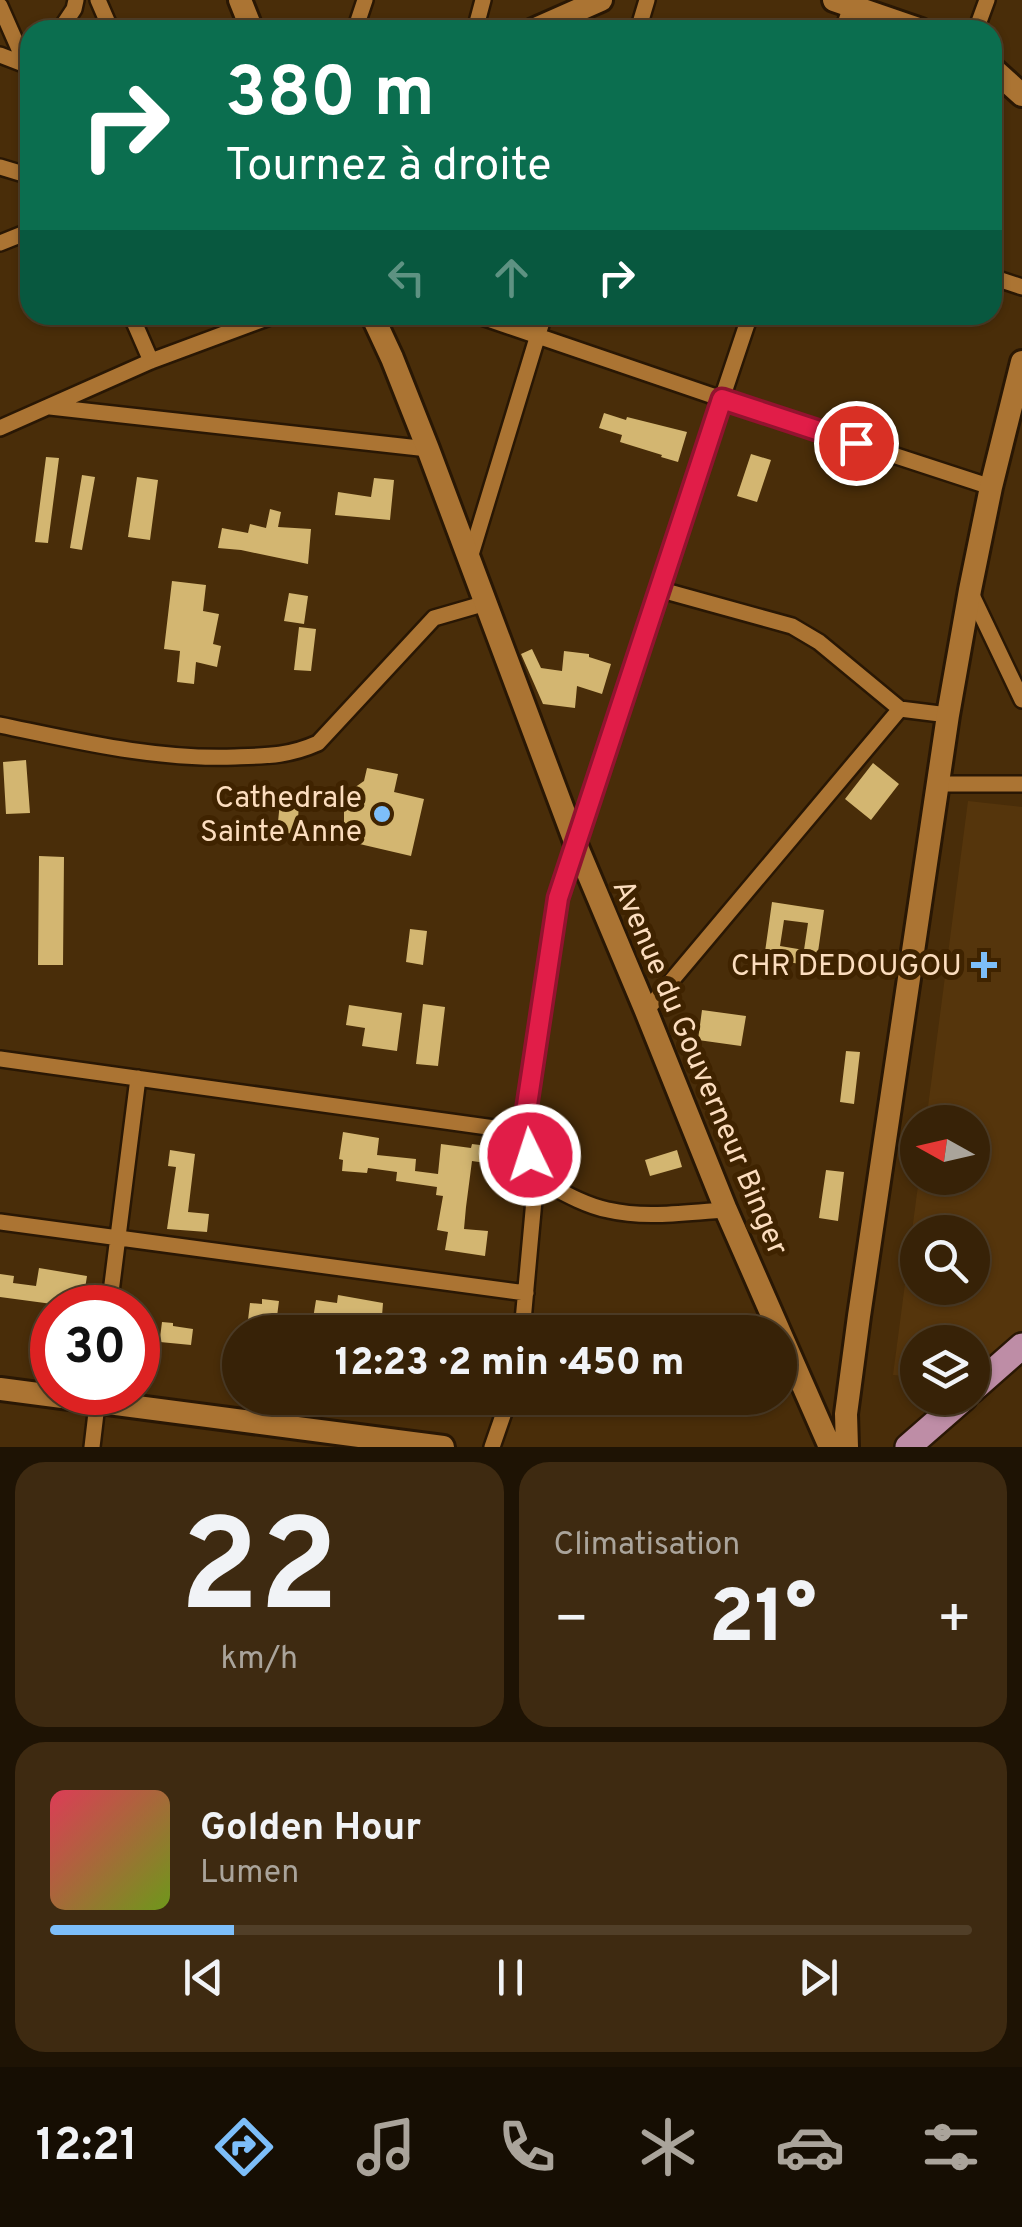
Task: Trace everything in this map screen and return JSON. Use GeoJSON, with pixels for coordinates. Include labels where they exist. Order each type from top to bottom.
{"type":"FeatureCollection","features":[{"type":"Feature","properties":{"kind":"main road"},"geometry":{"type":"LineString","coordinates":[[990,1374],[1022,1346]]}},
{"type":"Feature","properties":{"kind":"main road"},"geometry":{"type":"LineString","coordinates":[[908,1447],[945,1415]]}},
{"type":"Feature","properties":{"kind":"street"},"geometry":{"type":"LineString","coordinates":[[556,20],[601,0]]}},
{"type":"Feature","properties":{"kind":"street"},"geometry":{"type":"LineString","coordinates":[[846,2],[894,20]]}},
{"type":"Feature","properties":{"kind":"street"},"geometry":{"type":"LineString","coordinates":[[0,6],[20,47]]}},
{"type":"Feature","properties":{"kind":"street"},"geometry":{"type":"LineString","coordinates":[[1002,77],[1022,94]]}},
{"type":"Feature","properties":{"kind":"street"},"geometry":{"type":"LineString","coordinates":[[135,325],[151,361]]}},
{"type":"Feature","properties":{"kind":"street"},"geometry":{"type":"LineString","coordinates":[[0,428],[151,361],[248,325]]}},
{"type":"Feature","properties":{"kind":"street","name":"Avenue du Gouverneur Binger"},"geometry":{"type":"LineString","coordinates":[[377,325],[470,558],[576,847],[726,1210],[830,1447]]}},
{"type":"Feature","properties":{"kind":"street"},"geometry":{"type":"LineString","coordinates":[[503,325],[991,487]]}},
{"type":"Feature","properties":{"kind":"street"},"geometry":{"type":"LineString","coordinates":[[470,558],[541,325]]}},
{"type":"Feature","properties":{"kind":"street"},"geometry":{"type":"LineString","coordinates":[[524,1315],[536,1178],[523,1132],[558,898],[747,325]]}},
{"type":"Feature","properties":{"kind":"street"},"geometry":{"type":"LineString","coordinates":[[846,1447],[856,1336],[948,715],[991,487],[1022,362]]}},
{"type":"Feature","properties":{"kind":"street"},"geometry":{"type":"LineString","coordinates":[[50,407],[428,449]]}},
{"type":"Feature","properties":{"kind":"street"},"geometry":{"type":"LineString","coordinates":[[658,589],[792,626],[820,642],[900,710],[948,715]]}},
{"type":"Feature","properties":{"kind":"street"},"geometry":{"type":"LineString","coordinates":[[970,590],[1022,700]]}},
{"type":"Feature","properties":{"kind":"street"},"geometry":{"type":"LineString","coordinates":[[0,726],[194,759],[294,753],[318,743],[434,618],[486,603]]}},
{"type":"Feature","properties":{"kind":"street"},"geometry":{"type":"LineString","coordinates":[[646,1011],[900,710]]}},
{"type":"Feature","properties":{"kind":"street"},"geometry":{"type":"LineString","coordinates":[[938,784],[1022,784]]}},
{"type":"Feature","properties":{"kind":"street"},"geometry":{"type":"LineString","coordinates":[[0,1059],[523,1132]]}},
{"type":"Feature","properties":{"kind":"street"},"geometry":{"type":"LineString","coordinates":[[112,1285],[138,1078]]}},
{"type":"Feature","properties":{"kind":"street"},"geometry":{"type":"LineString","coordinates":[[536,1178],[573,1198],[607,1210],[642,1214],[726,1210]]}},
{"type":"Feature","properties":{"kind":"street"},"geometry":{"type":"LineString","coordinates":[[0,1222],[526,1293]]}},
{"type":"Feature","properties":{"kind":"street"},"geometry":{"type":"LineString","coordinates":[[0,1389],[30,1391]]}},
{"type":"Feature","properties":{"kind":"street"},"geometry":{"type":"LineString","coordinates":[[160,1405],[442,1447]]}},
{"type":"Feature","properties":{"kind":"street"},"geometry":{"type":"LineString","coordinates":[[92,1447],[96,1415]]}},
{"type":"Feature","properties":{"kind":"street"},"geometry":{"type":"LineString","coordinates":[[492,1447],[503,1415]]}},
{"type":"Feature","properties":{"kind":"shaded area","name":"CHR DEDOUGOU"},"geometry":{"type":"Polygon","coordinates":[[[968,801],[1022,807],[1022,1332],[990,1360],[990,1325],[900,1325],[900,1376],[893,1375],[902,1305],[990,1305],[990,1215],[914,1215],[917,1195],[990,1195],[990,1105],[928,1105],[968,801]]]}},
{"type":"Feature","properties":{"kind":"building"},"geometry":{"type":"Polygon","coordinates":[[[604,413],[687,432],[678,462],[620,442],[622,435],[599,428],[604,413]]]}},
{"type":"Feature","properties":{"kind":"building"},"geometry":{"type":"Polygon","coordinates":[[[751,454],[771,460],[757,502],[737,496],[751,454]]]}},
{"type":"Feature","properties":{"kind":"building"},"geometry":{"type":"Polygon","coordinates":[[[46,457],[59,458],[48,543],[35,542],[46,457]]]}},
{"type":"Feature","properties":{"kind":"building"},"geometry":{"type":"Polygon","coordinates":[[[82,475],[95,477],[82,550],[70,548],[82,475]]]}},
{"type":"Feature","properties":{"kind":"building"},"geometry":{"type":"Polygon","coordinates":[[[137,477],[158,480],[150,540],[128,537],[137,477]]]}},
{"type":"Feature","properties":{"kind":"building"},"geometry":{"type":"Polygon","coordinates":[[[374,478],[394,480],[390,520],[335,515],[338,492],[371,497],[374,478]]]}},
{"type":"Feature","properties":{"kind":"building"},"geometry":{"type":"Polygon","coordinates":[[[270,509],[281,512],[278,527],[311,529],[308,564],[218,548],[222,528],[248,533],[250,524],[266,528],[270,509]]]}},
{"type":"Feature","properties":{"kind":"building"},"geometry":{"type":"Polygon","coordinates":[[[172,581],[206,585],[203,611],[219,614],[213,644],[221,646],[217,667],[196,662],[194,684],[177,682],[180,651],[164,649],[172,581]]]}},
{"type":"Feature","properties":{"kind":"building"},"geometry":{"type":"Polygon","coordinates":[[[289,593],[308,596],[304,624],[284,621],[289,593]]]}},
{"type":"Feature","properties":{"kind":"building"},"geometry":{"type":"Polygon","coordinates":[[[299,627],[316,629],[311,671],[294,670],[299,627]]]}},
{"type":"Feature","properties":{"kind":"building"},"geometry":{"type":"Polygon","coordinates":[[[532,649],[541,668],[562,671],[564,651],[589,654],[611,664],[602,694],[577,686],[575,708],[543,704],[521,654],[532,649]]]}},
{"type":"Feature","properties":{"kind":"building"},"geometry":{"type":"Polygon","coordinates":[[[26,760],[30,813],[6,814],[3,762],[26,760]]]}},
{"type":"Feature","properties":{"kind":"building"},"geometry":{"type":"Polygon","coordinates":[[[873,763],[899,784],[871,820],[845,799],[873,763]]]}},
{"type":"Feature","properties":{"kind":"building","name":"Cathedrale Sainte Anne"},"geometry":{"type":"Polygon","coordinates":[[[367,768],[398,774],[394,792],[424,799],[411,856],[351,842],[354,832],[344,822],[344,805],[351,790],[364,781],[367,768]]]}},
{"type":"Feature","properties":{"kind":"building"},"geometry":{"type":"Polygon","coordinates":[[[280,802],[299,804],[297,834],[277,832],[280,802]]]}},
{"type":"Feature","properties":{"kind":"building"},"geometry":{"type":"Polygon","coordinates":[[[39,856],[64,857],[63,965],[38,965],[39,856]]]}},
{"type":"Feature","properties":{"kind":"building"},"geometry":{"type":"Polygon","coordinates":[[[772,902],[824,910],[816,966],[764,959],[772,902]],[[784,920],[780,946],[804,950],[808,923],[784,920]]]}},
{"type":"Feature","properties":{"kind":"building"},"geometry":{"type":"Polygon","coordinates":[[[410,929],[427,931],[423,965],[406,962],[410,929]]]}},
{"type":"Feature","properties":{"kind":"building"},"geometry":{"type":"Polygon","coordinates":[[[423,1004],[445,1007],[438,1066],[416,1064],[423,1004]]]}},
{"type":"Feature","properties":{"kind":"building"},"geometry":{"type":"Polygon","coordinates":[[[349,1005],[402,1013],[397,1051],[362,1046],[365,1028],[346,1025],[349,1005]]]}},
{"type":"Feature","properties":{"kind":"building"},"geometry":{"type":"Polygon","coordinates":[[[702,1010],[746,1016],[741,1046],[698,1040],[702,1010]]]}},
{"type":"Feature","properties":{"kind":"building"},"geometry":{"type":"Polygon","coordinates":[[[846,1051],[860,1052],[854,1104],[840,1102],[846,1051]]]}},
{"type":"Feature","properties":{"kind":"building"},"geometry":{"type":"Polygon","coordinates":[[[343,1132],[379,1138],[377,1155],[416,1159],[415,1171],[438,1174],[441,1144],[496,1147],[493,1164],[472,1161],[466,1207],[464,1229],[488,1231],[485,1256],[445,1250],[448,1232],[437,1230],[443,1196],[436,1195],[437,1187],[396,1181],[397,1172],[368,1168],[367,1173],[342,1171],[343,1160],[339,1159],[343,1132]]]}},
{"type":"Feature","properties":{"kind":"building"},"geometry":{"type":"Polygon","coordinates":[[[170,1150],[195,1154],[188,1212],[209,1214],[207,1232],[167,1229],[176,1167],[168,1166],[170,1150]]]}},
{"type":"Feature","properties":{"kind":"building"},"geometry":{"type":"Polygon","coordinates":[[[677,1150],[682,1167],[650,1176],[645,1160],[677,1150]]]}},
{"type":"Feature","properties":{"kind":"building"},"geometry":{"type":"Polygon","coordinates":[[[826,1170],[844,1172],[838,1221],[819,1218],[826,1170]]]}},
{"type":"Feature","properties":{"kind":"building"},"geometry":{"type":"Polygon","coordinates":[[[39,1268],[87,1276],[86,1285],[36,1285],[39,1268]]]}},
{"type":"Feature","properties":{"kind":"building"},"geometry":{"type":"Polygon","coordinates":[[[0,1274],[14,1276],[13,1283],[30,1285],[30,1301],[0,1297],[0,1274]]]}},
{"type":"Feature","properties":{"kind":"building"},"geometry":{"type":"Polygon","coordinates":[[[338,1295],[383,1303],[382,1315],[314,1315],[316,1300],[337,1303],[338,1295]]]}},
{"type":"Feature","properties":{"kind":"building"},"geometry":{"type":"Polygon","coordinates":[[[262,1299],[279,1301],[277,1315],[249,1315],[250,1303],[262,1304],[262,1299]]]}},
{"type":"Feature","properties":{"kind":"building"},"geometry":{"type":"Polygon","coordinates":[[[162,1322],[193,1329],[191,1345],[160,1342],[162,1322]]]}},
{"type":"Feature","properties":{"kind":"place","name":"Cathedrale Sainte Anne"},"geometry":{"type":"Point","coordinates":[382,814]}},
{"type":"Feature","properties":{"kind":"place","name":"CHR DEDOUGOU"},"geometry":{"type":"Point","coordinates":[984,965]}},
{"type":"Feature","properties":{"kind":"route"},"geometry":{"type":"LineString","coordinates":[[530,1155],[523,1132],[558,898],[722,399],[856,443]]}}]}
